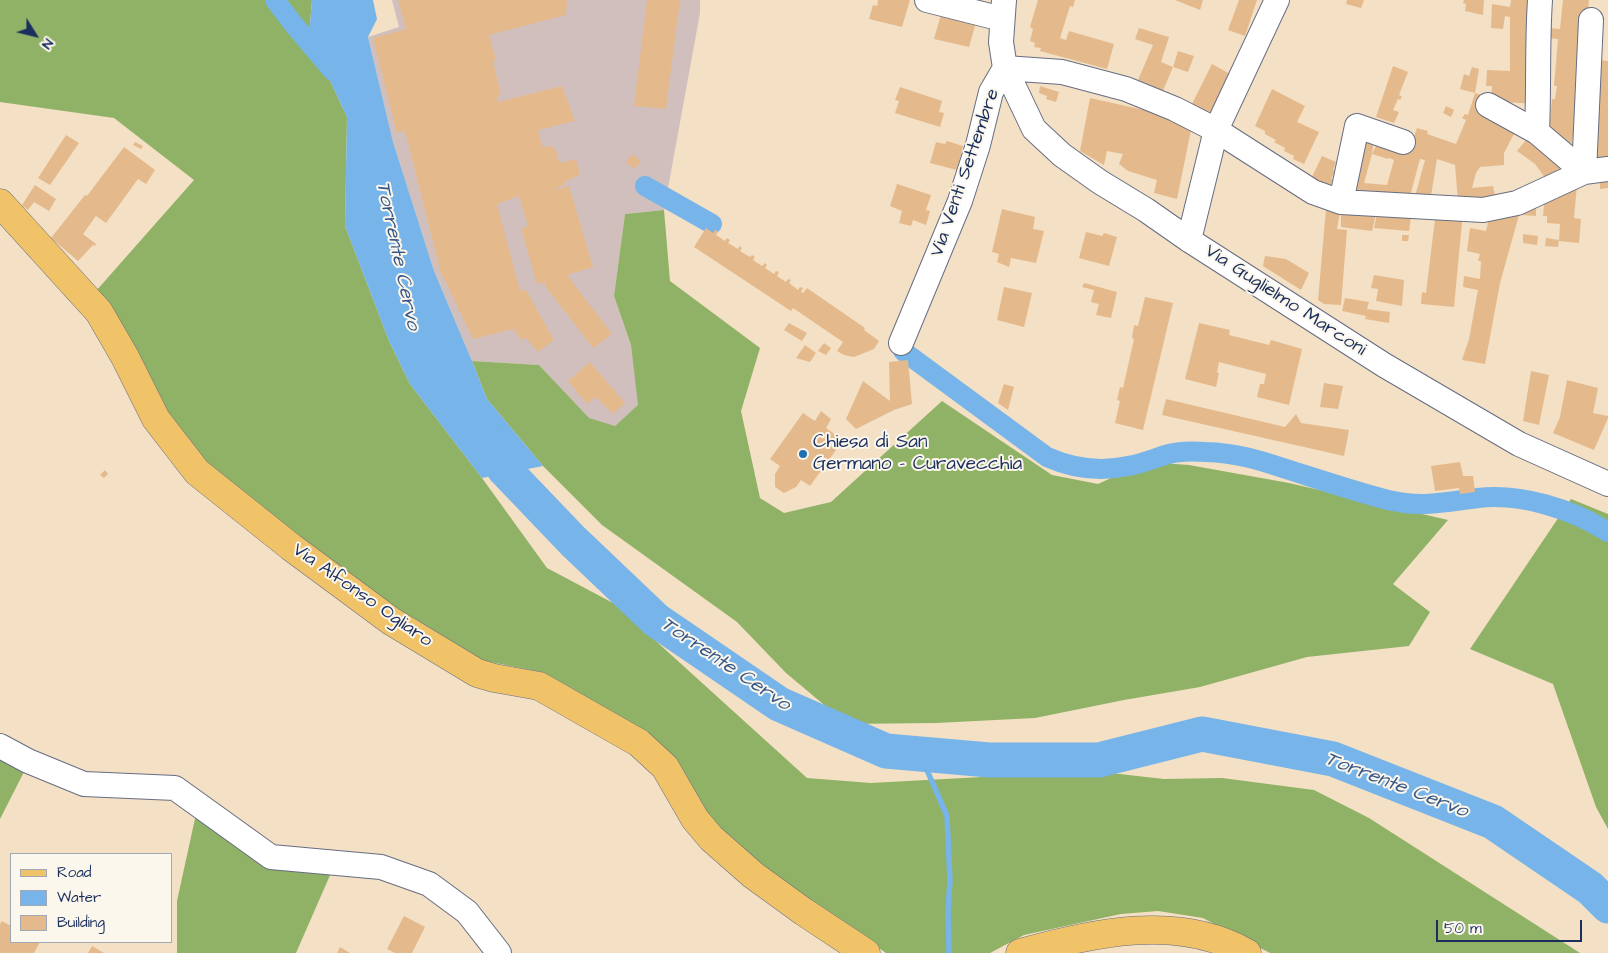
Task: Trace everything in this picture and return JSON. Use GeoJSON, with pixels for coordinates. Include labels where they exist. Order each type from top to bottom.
{"type":"FeatureCollection","features":[{"type":"Feature","properties":{"kind":"main road","name":"Via Alfonso Ogliaro"},"geometry":{"type":"LineString","coordinates":[[0,203],[99,312],[156,419],[197,472],[291,547],[391,622],[477,673],[539,686],[639,743],[664,767],[695,819],[711,838],[753,875],[828,929],[866,953]]}},
{"type":"Feature","properties":{"kind":"main road"},"geometry":{"type":"LineString","coordinates":[[1020,953],[1071,939],[1123,932],[1157,930],[1200,934],[1230,943],[1247,953]]}},
{"type":"Feature","properties":{"kind":"street"},"geometry":{"type":"LineString","coordinates":[[927,0],[1003,10]]}},
{"type":"Feature","properties":{"kind":"street"},"geometry":{"type":"LineString","coordinates":[[1189,240],[1216,130],[1277,0]]}},
{"type":"Feature","properties":{"kind":"street"},"geometry":{"type":"LineString","coordinates":[[1537,132],[1539,87],[1537,41],[1540,0]]}},
{"type":"Feature","properties":{"kind":"street","name":"Via Venti Settembre"},"geometry":{"type":"LineString","coordinates":[[901,343],[960,201],[978,144],[991,92],[1005,68],[1001,42],[1003,10]]}},
{"type":"Feature","properties":{"kind":"street"},"geometry":{"type":"LineString","coordinates":[[1584,172],[1592,20]]}},
{"type":"Feature","properties":{"kind":"street"},"geometry":{"type":"LineString","coordinates":[[1005,68],[1062,72],[1126,89],[1175,109],[1216,130],[1313,192],[1340,202],[1483,210],[1517,203],[1584,172],[1608,170]]}},
{"type":"Feature","properties":{"kind":"street","name":"Via Guglielmo Marconi"},"geometry":{"type":"LineString","coordinates":[[1005,68],[1034,129],[1062,155],[1100,182],[1384,364],[1519,444],[1608,484]]}},
{"type":"Feature","properties":{"kind":"street"},"geometry":{"type":"LineString","coordinates":[[1488,105],[1537,132],[1584,172]]}},
{"type":"Feature","properties":{"kind":"street"},"geometry":{"type":"LineString","coordinates":[[1340,202],[1357,126],[1403,142]]}},
{"type":"Feature","properties":{"kind":"street"},"geometry":{"type":"LineString","coordinates":[[0,746],[28,761],[84,784],[175,788],[270,857],[381,867],[429,884],[467,912],[499,953]]}},
{"type":"Feature","properties":{"kind":"shaded area"},"geometry":{"type":"Polygon","coordinates":[[[392,0],[700,0],[700,13],[664,210],[625,214],[614,296],[631,345],[639,405],[615,426],[589,419],[539,365],[472,361],[434,271],[393,142],[368,37],[399,27],[392,0]]]}},
{"type":"Feature","properties":{"kind":"green space"},"geometry":{"type":"Polygon","coordinates":[[[0,0],[312,0],[309,36],[347,117],[345,226],[389,341],[410,384],[482,478],[547,568],[615,604],[807,778],[871,783],[982,777],[1075,769],[1164,779],[1222,778],[1314,790],[1369,818],[1580,953],[1270,953],[1203,918],[1158,911],[1121,914],[1024,935],[990,953],[886,953],[761,866],[722,831],[708,814],[678,761],[647,732],[541,672],[480,660],[398,610],[299,537],[208,464],[169,415],[96,291],[194,180],[114,118],[0,102],[0,0]]]}},
{"type":"Feature","properties":{"kind":"green space"},"geometry":{"type":"Polygon","coordinates":[[[664,210],[670,281],[760,348],[741,411],[760,498],[784,513],[831,502],[942,401],[1052,475],[1098,484],[1146,462],[1189,465],[1289,483],[1448,520],[1393,584],[1430,612],[1409,646],[1307,657],[1200,687],[1035,718],[936,723],[847,724],[786,673],[737,622],[602,525],[543,466],[487,399],[472,361],[539,365],[589,418],[615,426],[638,405],[631,345],[614,296],[625,214],[664,210]]]}},
{"type":"Feature","properties":{"kind":"green space"},"geometry":{"type":"Polygon","coordinates":[[[1571,499],[1608,514],[1608,829],[1596,807],[1553,684],[1470,649],[1571,499]]]}},
{"type":"Feature","properties":{"kind":"green space"},"geometry":{"type":"Polygon","coordinates":[[[0,757],[25,770],[0,819],[0,757]]]}},
{"type":"Feature","properties":{"kind":"green space"},"geometry":{"type":"Polygon","coordinates":[[[196,814],[331,873],[296,953],[177,953],[177,901],[196,814]]]}},
{"type":"Feature","properties":{"kind":"water"},"geometry":{"type":"Polygon","coordinates":[[[312,0],[373,0],[377,19],[368,37],[393,142],[434,271],[487,399],[543,466],[482,478],[410,384],[389,341],[345,226],[347,117],[309,36],[312,0]]]}},
{"type":"Feature","properties":{"kind":"building"},"geometry":{"type":"Polygon","coordinates":[[[398,0],[567,0],[566,15],[489,35],[496,60],[493,61],[501,95],[497,96],[498,102],[562,86],[575,121],[538,130],[543,148],[552,145],[553,149],[556,149],[559,163],[576,159],[580,175],[564,182],[565,184],[552,191],[569,186],[593,267],[567,275],[612,334],[593,348],[546,287],[545,283],[537,284],[521,229],[528,226],[519,196],[497,204],[520,291],[526,290],[554,340],[538,352],[526,338],[521,340],[513,329],[473,339],[440,270],[405,131],[397,133],[373,38],[406,29],[398,0]]]}},
{"type":"Feature","properties":{"kind":"building"},"geometry":{"type":"Polygon","coordinates":[[[647,0],[680,0],[666,109],[634,106],[647,0]]]}},
{"type":"Feature","properties":{"kind":"building"},"geometry":{"type":"Polygon","coordinates":[[[878,0],[910,0],[902,27],[869,19],[873,5],[877,6],[878,0]]]}},
{"type":"Feature","properties":{"kind":"building"},"geometry":{"type":"Polygon","coordinates":[[[1038,0],[1075,0],[1073,7],[1070,6],[1060,38],[1066,40],[1069,31],[1114,44],[1107,69],[1040,51],[1041,48],[1034,47],[1035,43],[1030,41],[1033,29],[1030,27],[1038,0]]]}},
{"type":"Feature","properties":{"kind":"building"},"geometry":{"type":"Polygon","coordinates":[[[1175,0],[1203,0],[1200,10],[1175,0]]]}},
{"type":"Feature","properties":{"kind":"building"},"geometry":{"type":"Polygon","coordinates":[[[1239,0],[1257,0],[1245,36],[1228,30],[1239,0]]]}},
{"type":"Feature","properties":{"kind":"building"},"geometry":{"type":"Polygon","coordinates":[[[1347,0],[1364,0],[1361,8],[1346,4],[1347,0]]]}},
{"type":"Feature","properties":{"kind":"building"},"geometry":{"type":"Polygon","coordinates":[[[1464,0],[1484,0],[1483,15],[1465,11],[1466,4],[1463,3],[1464,0]]]}},
{"type":"Feature","properties":{"kind":"building"},"geometry":{"type":"Polygon","coordinates":[[[1511,0],[1536,0],[1535,104],[1491,101],[1492,86],[1486,86],[1487,70],[1510,71],[1510,17],[1505,16],[1503,29],[1491,28],[1492,4],[1510,7],[1511,0]]]}},
{"type":"Feature","properties":{"kind":"building"},"geometry":{"type":"Polygon","coordinates":[[[1563,0],[1589,0],[1570,155],[1548,138],[1552,99],[1555,99],[1557,86],[1554,86],[1558,39],[1548,38],[1548,28],[1560,29],[1563,0]]]}},
{"type":"Feature","properties":{"kind":"building"},"geometry":{"type":"Polygon","coordinates":[[[942,11],[977,19],[969,47],[934,39],[942,11]]]}},
{"type":"Feature","properties":{"kind":"building"},"geometry":{"type":"Polygon","coordinates":[[[1139,28],[1169,37],[1161,62],[1173,67],[1162,93],[1149,88],[1150,85],[1138,80],[1153,45],[1135,39],[1139,28]]]}},
{"type":"Feature","properties":{"kind":"building"},"geometry":{"type":"Polygon","coordinates":[[[1178,51],[1194,56],[1188,72],[1173,67],[1178,51]]]}},
{"type":"Feature","properties":{"kind":"building"},"geometry":{"type":"Polygon","coordinates":[[[1598,60],[1608,61],[1608,161],[1589,158],[1598,60]]]}},
{"type":"Feature","properties":{"kind":"building"},"geometry":{"type":"Polygon","coordinates":[[[1212,64],[1230,74],[1211,117],[1191,106],[1212,64]]]}},
{"type":"Feature","properties":{"kind":"building"},"geometry":{"type":"Polygon","coordinates":[[[1393,66],[1408,72],[1399,95],[1402,97],[1400,100],[1398,99],[1393,110],[1399,112],[1394,123],[1376,117],[1393,66]]]}},
{"type":"Feature","properties":{"kind":"building"},"geometry":{"type":"Polygon","coordinates":[[[1472,67],[1479,69],[1475,93],[1460,89],[1464,74],[1469,76],[1472,67]]]}},
{"type":"Feature","properties":{"kind":"building"},"geometry":{"type":"Polygon","coordinates":[[[1040,86],[1059,92],[1056,102],[1046,99],[1047,96],[1039,93],[1040,86]]]}},
{"type":"Feature","properties":{"kind":"building"},"geometry":{"type":"Polygon","coordinates":[[[900,87],[942,101],[939,112],[944,113],[940,127],[895,113],[899,101],[895,100],[900,87]]]}},
{"type":"Feature","properties":{"kind":"building"},"geometry":{"type":"Polygon","coordinates":[[[1272,89],[1305,106],[1297,122],[1319,132],[1304,164],[1293,159],[1294,156],[1284,151],[1285,148],[1274,142],[1276,140],[1255,126],[1272,89]]]}},
{"type":"Feature","properties":{"kind":"building"},"geometry":{"type":"Polygon","coordinates":[[[1475,93],[1484,96],[1515,132],[1504,153],[1504,165],[1480,167],[1476,173],[1472,188],[1493,186],[1496,200],[1458,202],[1455,165],[1437,159],[1430,202],[1414,200],[1425,160],[1420,159],[1409,200],[1346,191],[1361,134],[1374,139],[1372,154],[1379,140],[1409,151],[1417,128],[1428,131],[1427,134],[1456,144],[1466,120],[1462,118],[1465,114],[1468,115],[1475,93]],[[1372,154],[1364,183],[1387,185],[1394,160],[1372,154]]]}},
{"type":"Feature","properties":{"kind":"building"},"geometry":{"type":"Polygon","coordinates":[[[1090,98],[1153,112],[1188,123],[1187,129],[1191,130],[1177,199],[1154,193],[1157,180],[1128,171],[1119,164],[1123,154],[1107,151],[1104,165],[1080,151],[1090,98]]]}},
{"type":"Feature","properties":{"kind":"building"},"geometry":{"type":"Polygon","coordinates":[[[1446,106],[1454,110],[1451,117],[1443,113],[1446,106]]]}},
{"type":"Feature","properties":{"kind":"building"},"geometry":{"type":"Polygon","coordinates":[[[1519,133],[1571,170],[1549,183],[1535,164],[1517,151],[1526,140],[1519,133]]]}},
{"type":"Feature","properties":{"kind":"building"},"geometry":{"type":"Polygon","coordinates":[[[66,135],[79,143],[50,185],[38,178],[66,135]]]}},
{"type":"Feature","properties":{"kind":"building"},"geometry":{"type":"Polygon","coordinates":[[[947,141],[963,146],[957,170],[930,163],[936,142],[945,144],[947,141]]]}},
{"type":"Feature","properties":{"kind":"building"},"geometry":{"type":"Polygon","coordinates":[[[135,142],[143,146],[141,149],[133,145],[135,142]]]}},
{"type":"Feature","properties":{"kind":"building"},"geometry":{"type":"Polygon","coordinates":[[[124,147],[155,170],[146,184],[138,179],[106,223],[96,216],[83,234],[96,244],[78,261],[51,238],[85,195],[87,196],[124,147]]]}},
{"type":"Feature","properties":{"kind":"building"},"geometry":{"type":"Polygon","coordinates":[[[632,154],[641,161],[635,169],[626,162],[632,154]]]}},
{"type":"Feature","properties":{"kind":"building"},"geometry":{"type":"Polygon","coordinates":[[[1322,156],[1336,162],[1333,170],[1335,171],[1331,179],[1333,180],[1329,187],[1311,179],[1322,156]]]}},
{"type":"Feature","properties":{"kind":"building"},"geometry":{"type":"Polygon","coordinates":[[[1608,175],[1608,188],[1600,189],[1600,177],[1608,175]]]}},
{"type":"Feature","properties":{"kind":"building"},"geometry":{"type":"Polygon","coordinates":[[[897,184],[931,195],[926,210],[930,211],[926,225],[913,220],[911,226],[899,223],[902,211],[890,206],[897,184]]]}},
{"type":"Feature","properties":{"kind":"building"},"geometry":{"type":"Polygon","coordinates":[[[35,185],[56,199],[49,211],[34,202],[28,210],[22,205],[35,185]]]}},
{"type":"Feature","properties":{"kind":"building"},"geometry":{"type":"Polygon","coordinates":[[[1577,185],[1574,218],[1581,219],[1579,243],[1559,241],[1560,224],[1547,223],[1547,216],[1543,216],[1545,196],[1577,185]]]}},
{"type":"Feature","properties":{"kind":"building"},"geometry":{"type":"Polygon","coordinates":[[[1536,200],[1536,216],[1522,215],[1522,204],[1536,200]]]}},
{"type":"Feature","properties":{"kind":"building"},"geometry":{"type":"Polygon","coordinates":[[[1002,209],[1035,217],[1033,229],[1044,231],[1036,263],[1011,258],[1009,267],[997,262],[999,254],[992,252],[1002,209]]]}},
{"type":"Feature","properties":{"kind":"building"},"geometry":{"type":"Polygon","coordinates":[[[1326,209],[1340,211],[1337,229],[1347,230],[1341,305],[1324,304],[1318,300],[1326,209]]]}},
{"type":"Feature","properties":{"kind":"building"},"geometry":{"type":"Polygon","coordinates":[[[1378,209],[1412,210],[1409,231],[1374,228],[1378,209]]]}},
{"type":"Feature","properties":{"kind":"building"},"geometry":{"type":"Polygon","coordinates":[[[1341,211],[1376,214],[1372,231],[1341,227],[1341,211]]]}},
{"type":"Feature","properties":{"kind":"building"},"geometry":{"type":"Polygon","coordinates":[[[1463,212],[1454,307],[1421,304],[1422,292],[1426,293],[1435,219],[1463,212]]]}},
{"type":"Feature","properties":{"kind":"building"},"geometry":{"type":"Polygon","coordinates":[[[1490,214],[1519,215],[1500,283],[1485,364],[1462,360],[1469,339],[1478,290],[1463,287],[1464,276],[1480,279],[1481,261],[1478,261],[1480,254],[1467,251],[1470,228],[1486,231],[1490,214]]]}},
{"type":"Feature","properties":{"kind":"building"},"geometry":{"type":"Polygon","coordinates":[[[706,228],[713,233],[715,230],[718,231],[716,235],[725,241],[727,238],[730,240],[728,243],[738,249],[740,246],[742,248],[740,251],[750,257],[752,255],[755,257],[753,260],[762,266],[765,263],[767,265],[765,268],[774,274],[776,271],[779,272],[777,276],[786,282],[788,279],[791,280],[789,283],[798,290],[800,287],[803,288],[801,292],[803,293],[807,288],[865,328],[864,330],[879,341],[874,349],[854,357],[837,351],[843,342],[793,308],[791,311],[694,247],[706,228]]]}},
{"type":"Feature","properties":{"kind":"building"},"geometry":{"type":"Polygon","coordinates":[[[1086,232],[1102,236],[1104,233],[1117,237],[1109,266],[1079,258],[1086,232]]]}},
{"type":"Feature","properties":{"kind":"building"},"geometry":{"type":"Polygon","coordinates":[[[1523,234],[1538,236],[1537,245],[1523,243],[1523,234]]]}},
{"type":"Feature","properties":{"kind":"building"},"geometry":{"type":"Polygon","coordinates":[[[1402,235],[1409,235],[1408,241],[1402,241],[1402,235]]]}},
{"type":"Feature","properties":{"kind":"building"},"geometry":{"type":"Polygon","coordinates":[[[1546,238],[1559,240],[1558,247],[1545,246],[1546,238]]]}},
{"type":"Feature","properties":{"kind":"building"},"geometry":{"type":"Polygon","coordinates":[[[1265,256],[1286,259],[1309,273],[1301,290],[1263,266],[1265,256]]]}},
{"type":"Feature","properties":{"kind":"building"},"geometry":{"type":"Polygon","coordinates":[[[1374,275],[1404,280],[1402,306],[1376,301],[1378,289],[1371,288],[1374,275]]]}},
{"type":"Feature","properties":{"kind":"building"},"geometry":{"type":"Polygon","coordinates":[[[1084,283],[1117,292],[1111,318],[1096,315],[1099,304],[1091,302],[1094,290],[1082,287],[1084,283]]]}},
{"type":"Feature","properties":{"kind":"building"},"geometry":{"type":"Polygon","coordinates":[[[1004,287],[1032,293],[1024,327],[997,320],[1004,287]]]}},
{"type":"Feature","properties":{"kind":"building"},"geometry":{"type":"Polygon","coordinates":[[[1145,297],[1173,303],[1143,430],[1115,423],[1120,401],[1117,400],[1120,387],[1123,388],[1134,339],[1132,338],[1134,325],[1138,326],[1145,297]]]}},
{"type":"Feature","properties":{"kind":"building"},"geometry":{"type":"Polygon","coordinates":[[[1345,298],[1369,302],[1367,309],[1390,312],[1389,323],[1365,319],[1366,316],[1342,311],[1345,298]]]}},
{"type":"Feature","properties":{"kind":"building"},"geometry":{"type":"Polygon","coordinates":[[[789,323],[807,333],[802,341],[784,330],[789,323]]]}},
{"type":"Feature","properties":{"kind":"building"},"geometry":{"type":"Polygon","coordinates":[[[1199,323],[1230,330],[1229,335],[1269,345],[1271,340],[1302,349],[1289,405],[1257,397],[1260,384],[1264,384],[1266,374],[1219,362],[1216,387],[1185,379],[1199,323]]]}},
{"type":"Feature","properties":{"kind":"building"},"geometry":{"type":"Polygon","coordinates":[[[824,343],[831,348],[826,355],[818,351],[824,343]]]}},
{"type":"Feature","properties":{"kind":"building"},"geometry":{"type":"Polygon","coordinates":[[[805,345],[816,353],[810,362],[796,358],[805,345]]]}},
{"type":"Feature","properties":{"kind":"building"},"geometry":{"type":"Polygon","coordinates":[[[908,360],[912,404],[894,410],[856,429],[846,419],[863,381],[890,401],[889,362],[908,360]]]}},
{"type":"Feature","properties":{"kind":"building"},"geometry":{"type":"Polygon","coordinates":[[[590,362],[625,403],[613,414],[596,397],[587,404],[568,381],[590,362]]]}},
{"type":"Feature","properties":{"kind":"building"},"geometry":{"type":"Polygon","coordinates":[[[1531,371],[1549,375],[1539,425],[1523,421],[1531,371]]]}},
{"type":"Feature","properties":{"kind":"building"},"geometry":{"type":"Polygon","coordinates":[[[1567,380],[1598,388],[1593,413],[1608,416],[1608,418],[1594,450],[1553,433],[1560,417],[1567,380]]]}},
{"type":"Feature","properties":{"kind":"building"},"geometry":{"type":"Polygon","coordinates":[[[1324,383],[1343,386],[1338,409],[1320,407],[1324,383]]]}},
{"type":"Feature","properties":{"kind":"building"},"geometry":{"type":"Polygon","coordinates":[[[1004,384],[1014,387],[1008,410],[998,403],[1004,384]]]}},
{"type":"Feature","properties":{"kind":"building"},"geometry":{"type":"Polygon","coordinates":[[[1166,399],[1285,427],[1296,414],[1301,423],[1349,430],[1344,456],[1162,415],[1166,399]]]}},
{"type":"Feature","properties":{"kind":"building","name":"Chiesa di San Germano - Curavecchia"},"geometry":{"type":"Polygon","coordinates":[[[821,411],[831,419],[826,428],[837,436],[830,445],[836,450],[810,486],[801,480],[796,487],[784,493],[775,487],[775,474],[780,466],[770,459],[803,413],[815,421],[821,411]]]}},
{"type":"Feature","properties":{"kind":"building"},"geometry":{"type":"Polygon","coordinates":[[[1460,462],[1463,476],[1473,476],[1475,492],[1460,494],[1459,488],[1435,491],[1431,466],[1460,462]]]}},
{"type":"Feature","properties":{"kind":"building"},"geometry":{"type":"Polygon","coordinates":[[[105,470],[108,474],[104,478],[100,475],[105,470]]]}},
{"type":"Feature","properties":{"kind":"building"},"geometry":{"type":"Polygon","coordinates":[[[404,916],[425,927],[412,953],[395,953],[387,949],[404,916]]]}},
{"type":"Feature","properties":{"kind":"building"},"geometry":{"type":"Polygon","coordinates":[[[2,921],[10,925],[10,943],[39,943],[34,953],[0,953],[0,924],[2,921]]]}},
{"type":"Feature","properties":{"kind":"building"},"geometry":{"type":"Polygon","coordinates":[[[92,946],[104,953],[88,953],[92,946]]]}},
{"type":"Feature","properties":{"kind":"building"},"geometry":{"type":"Polygon","coordinates":[[[340,947],[350,953],[337,953],[340,947]]]}},
{"type":"Feature","properties":{"kind":"waterway"},"geometry":{"type":"LineString","coordinates":[[275,0],[333,71]]}},
{"type":"Feature","properties":{"kind":"waterway"},"geometry":{"type":"LineString","coordinates":[[645,186],[712,224]]}},
{"type":"Feature","properties":{"kind":"waterway"},"geometry":{"type":"LineString","coordinates":[[903,351],[1047,457],[1077,467],[1097,469],[1118,468],[1180,452],[1196,451],[1236,455],[1362,493],[1412,504],[1433,504],[1494,497],[1529,500],[1579,516],[1608,532]]}},
{"type":"Feature","properties":{"kind":"waterway","name":"Torrente Cervo"},"geometry":{"type":"LineString","coordinates":[[481,435],[505,470],[573,541],[656,620],[779,704],[886,751],[989,760],[1099,760],[1202,734],[1333,759],[1493,822],[1590,888],[1608,906]]}},
{"type":"Feature","properties":{"kind":"waterway"},"geometry":{"type":"LineString","coordinates":[[920,754],[947,816],[950,881],[948,910],[949,953]]}},
{"type":"Feature","properties":{"kind":"place","name":"Chiesa di San Germano - Curavecchia"},"geometry":{"type":"Point","coordinates":[803,454]}}]}
